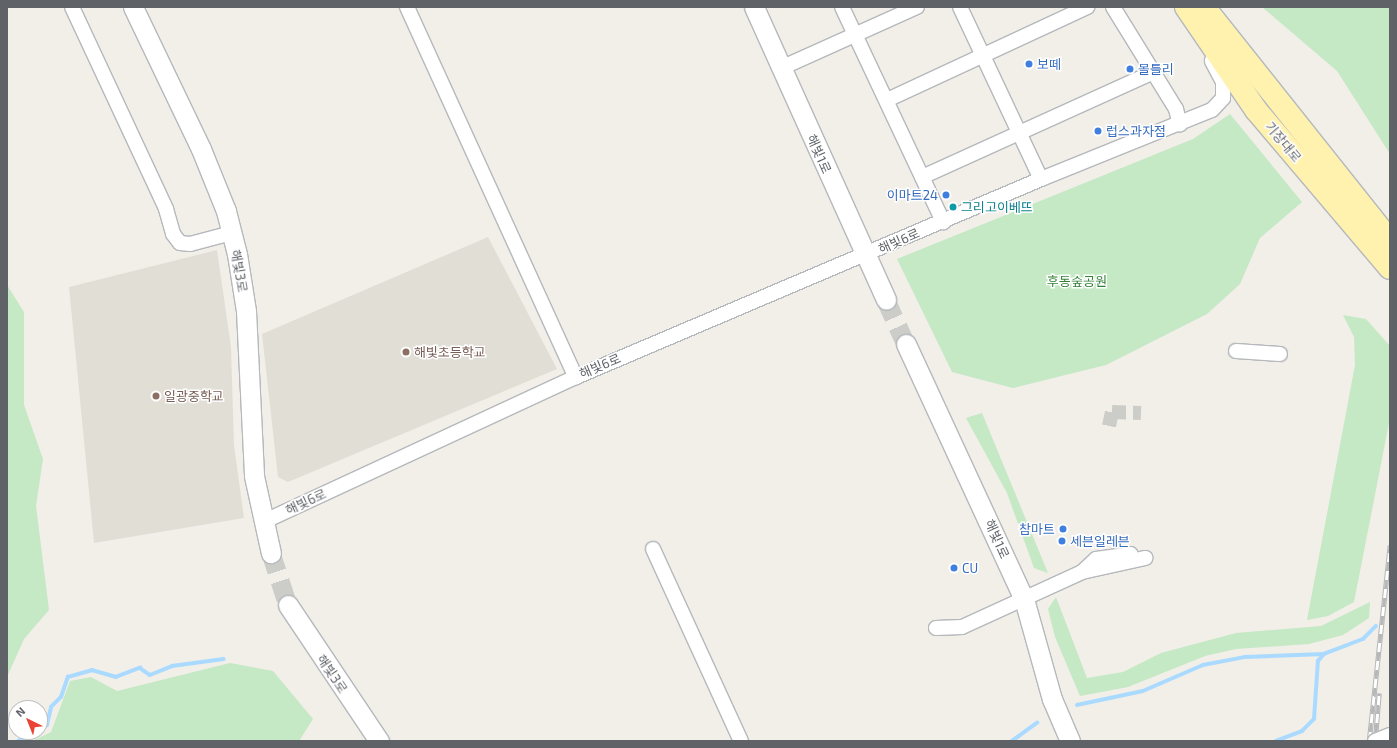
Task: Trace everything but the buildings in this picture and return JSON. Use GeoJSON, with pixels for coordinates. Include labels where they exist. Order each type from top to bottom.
{"type":"FeatureCollection","features":[{"type":"Feature","properties":{"kind":"main road","name":"기장대로"},"geometry":{"type":"LineString","coordinates":[[1193,9],[1390,241]]}},
{"type":"Feature","properties":{"kind":"main road","name":"기장대로"},"geometry":{"type":"LineString","coordinates":[[1193,9],[1256,110],[1390,268]]}},
{"type":"Feature","properties":{"kind":"street"},"geometry":{"type":"LineString","coordinates":[[72,7],[162,202],[173,234],[180,243],[190,244],[232,233]]}},
{"type":"Feature","properties":{"kind":"street"},"geometry":{"type":"LineString","coordinates":[[407,7],[576,377]]}},
{"type":"Feature","properties":{"kind":"street","name":"해빛1로"},"geometry":{"type":"LineString","coordinates":[[754,7],[865,257],[886,300]]}},
{"type":"Feature","properties":{"kind":"street"},"geometry":{"type":"LineString","coordinates":[[842,7],[943,222]]}},
{"type":"Feature","properties":{"kind":"street"},"geometry":{"type":"LineString","coordinates":[[781,68],[856,36],[917,7]]}},
{"type":"Feature","properties":{"kind":"street"},"geometry":{"type":"LineString","coordinates":[[960,7],[1017,133],[1041,179]]}},
{"type":"Feature","properties":{"kind":"street"},"geometry":{"type":"LineString","coordinates":[[887,100],[1087,7]]}},
{"type":"Feature","properties":{"kind":"street"},"geometry":{"type":"LineString","coordinates":[[1113,7],[1176,109],[1180,124]]}},
{"type":"Feature","properties":{"kind":"street","name":"해빛3로"},"geometry":{"type":"LineString","coordinates":[[135,8],[201,149],[232,233],[246,311],[251,436],[262,522],[270,553]]}},
{"type":"Feature","properties":{"kind":"street","name":"해빛6로"},"geometry":{"type":"LineString","coordinates":[[262,522],[576,377],[865,257],[1041,179],[1212,110],[1223,98],[1223,82],[1193,9]]}},
{"type":"Feature","properties":{"kind":"street"},"geometry":{"type":"LineString","coordinates":[[922,177],[1153,72]]}},
{"type":"Feature","properties":{"kind":"street","name":"해빛1로"},"geometry":{"type":"LineString","coordinates":[[906,344],[1024,599],[1052,698],[1070,741]]}},
{"type":"Feature","properties":{"kind":"street"},"geometry":{"type":"LineString","coordinates":[[1236,351],[1280,354]]}},
{"type":"Feature","properties":{"kind":"street"},"geometry":{"type":"LineString","coordinates":[[653,549],[741,741]]}},
{"type":"Feature","properties":{"kind":"street"},"geometry":{"type":"LineString","coordinates":[[936,628],[962,627],[1082,572],[1144,555]]}},
{"type":"Feature","properties":{"kind":"street","name":"해빛3로"},"geometry":{"type":"LineString","coordinates":[[288,605],[379,741]]}},
{"type":"Feature","properties":{"kind":"street"},"geometry":{"type":"LineString","coordinates":[[1374,741],[1390,735]]}},
{"type":"Feature","properties":{"kind":"shaded area","name":"해빛초등학교"},"geometry":{"type":"Polygon","coordinates":[[[488,237],[557,369],[288,482],[278,477],[262,334],[488,237]]]}},
{"type":"Feature","properties":{"kind":"shaded area","name":"일광중학교"},"geometry":{"type":"Polygon","coordinates":[[[217,250],[231,347],[234,445],[244,518],[94,543],[69,287],[217,250]]]}},
{"type":"Feature","properties":{"kind":"green space"},"geometry":{"type":"Polygon","coordinates":[[[1262,7],[1390,7],[1390,154],[1337,71],[1262,7]]]}},
{"type":"Feature","properties":{"kind":"green space","name":"후동숲공원"},"geometry":{"type":"Polygon","coordinates":[[[1230,114],[1302,202],[1260,238],[1240,284],[1207,314],[1106,365],[1013,388],[952,372],[897,259],[1193,139],[1230,114]]]}},
{"type":"Feature","properties":{"kind":"green space"},"geometry":{"type":"Polygon","coordinates":[[[7,285],[24,312],[24,405],[43,459],[36,506],[49,610],[24,639],[7,677],[7,285]]]}},
{"type":"Feature","properties":{"kind":"green space"},"geometry":{"type":"Polygon","coordinates":[[[1343,315],[1366,319],[1390,346],[1390,418],[1354,602],[1328,616],[1307,620],[1355,365],[1354,337],[1343,315]]]}},
{"type":"Feature","properties":{"kind":"green space"},"geometry":{"type":"Polygon","coordinates":[[[982,413],[1048,573],[1034,568],[1007,493],[966,418],[982,413]]]}},
{"type":"Feature","properties":{"kind":"green space"},"geometry":{"type":"Polygon","coordinates":[[[1056,597],[1087,678],[1123,672],[1161,653],[1236,633],[1321,626],[1370,602],[1369,618],[1343,635],[1309,644],[1236,649],[1205,656],[1128,687],[1080,696],[1055,637],[1048,609],[1056,597]]]}},
{"type":"Feature","properties":{"kind":"green space"},"geometry":{"type":"Polygon","coordinates":[[[230,663],[273,671],[313,719],[299,741],[32,741],[48,740],[48,733],[51,732],[70,681],[91,677],[117,691],[230,663]]]}},
{"type":"Feature","properties":{"kind":"waterway"},"geometry":{"type":"LineString","coordinates":[[1077,705],[1143,691],[1203,665],[1245,657],[1324,654],[1363,639],[1376,626]]}},
{"type":"Feature","properties":{"kind":"waterway"},"geometry":{"type":"LineString","coordinates":[[1276,741],[1302,731],[1314,719],[1318,661],[1324,654]]}},
{"type":"Feature","properties":{"kind":"waterway"},"geometry":{"type":"LineString","coordinates":[[48,720],[51,707],[61,697],[68,677],[92,670],[116,677],[140,668],[150,675],[172,666],[224,659]]}},
{"type":"Feature","properties":{"kind":"waterway"},"geometry":{"type":"LineString","coordinates":[[1012,741],[1037,723]]}},
{"type":"Feature","properties":{"kind":"tunnel"},"geometry":{"type":"LineString","coordinates":[[886,300],[906,344]]}},
{"type":"Feature","properties":{"kind":"tunnel"},"geometry":{"type":"LineString","coordinates":[[1109,426],[1112,412],[1141,413]]}},
{"type":"Feature","properties":{"kind":"tunnel"},"geometry":{"type":"LineString","coordinates":[[271,553],[288,605]]}},
{"type":"Feature","properties":{"kind":"railway"},"geometry":{"type":"LineString","coordinates":[[1369,741],[1390,545]]}},
{"type":"Feature","properties":{"kind":"railway"},"geometry":{"type":"LineString","coordinates":[[1375,741],[1379,693]]}},
{"type":"Feature","properties":{"kind":"place","name":"보떼"},"geometry":{"type":"Point","coordinates":[1029,64]}},
{"type":"Feature","properties":{"kind":"place","name":"몰틀리"},"geometry":{"type":"Point","coordinates":[1130,69]}},
{"type":"Feature","properties":{"kind":"place","name":"럽스과자점"},"geometry":{"type":"Point","coordinates":[1098,131]}},
{"type":"Feature","properties":{"kind":"place","name":"이마트24"},"geometry":{"type":"Point","coordinates":[946,195]}},
{"type":"Feature","properties":{"kind":"place","name":"그리고이베뜨"},"geometry":{"type":"Point","coordinates":[953,207]}},
{"type":"Feature","properties":{"kind":"place","name":"해빛초등학교"},"geometry":{"type":"Point","coordinates":[406,352]}},
{"type":"Feature","properties":{"kind":"place","name":"일광중학교"},"geometry":{"type":"Point","coordinates":[156,396]}},
{"type":"Feature","properties":{"kind":"place","name":"참마트"},"geometry":{"type":"Point","coordinates":[1063,529]}},
{"type":"Feature","properties":{"kind":"place","name":"세븐일레븐"},"geometry":{"type":"Point","coordinates":[1062,541]}},
{"type":"Feature","properties":{"kind":"place","name":"CU"},"geometry":{"type":"Point","coordinates":[954,568]}}]}
